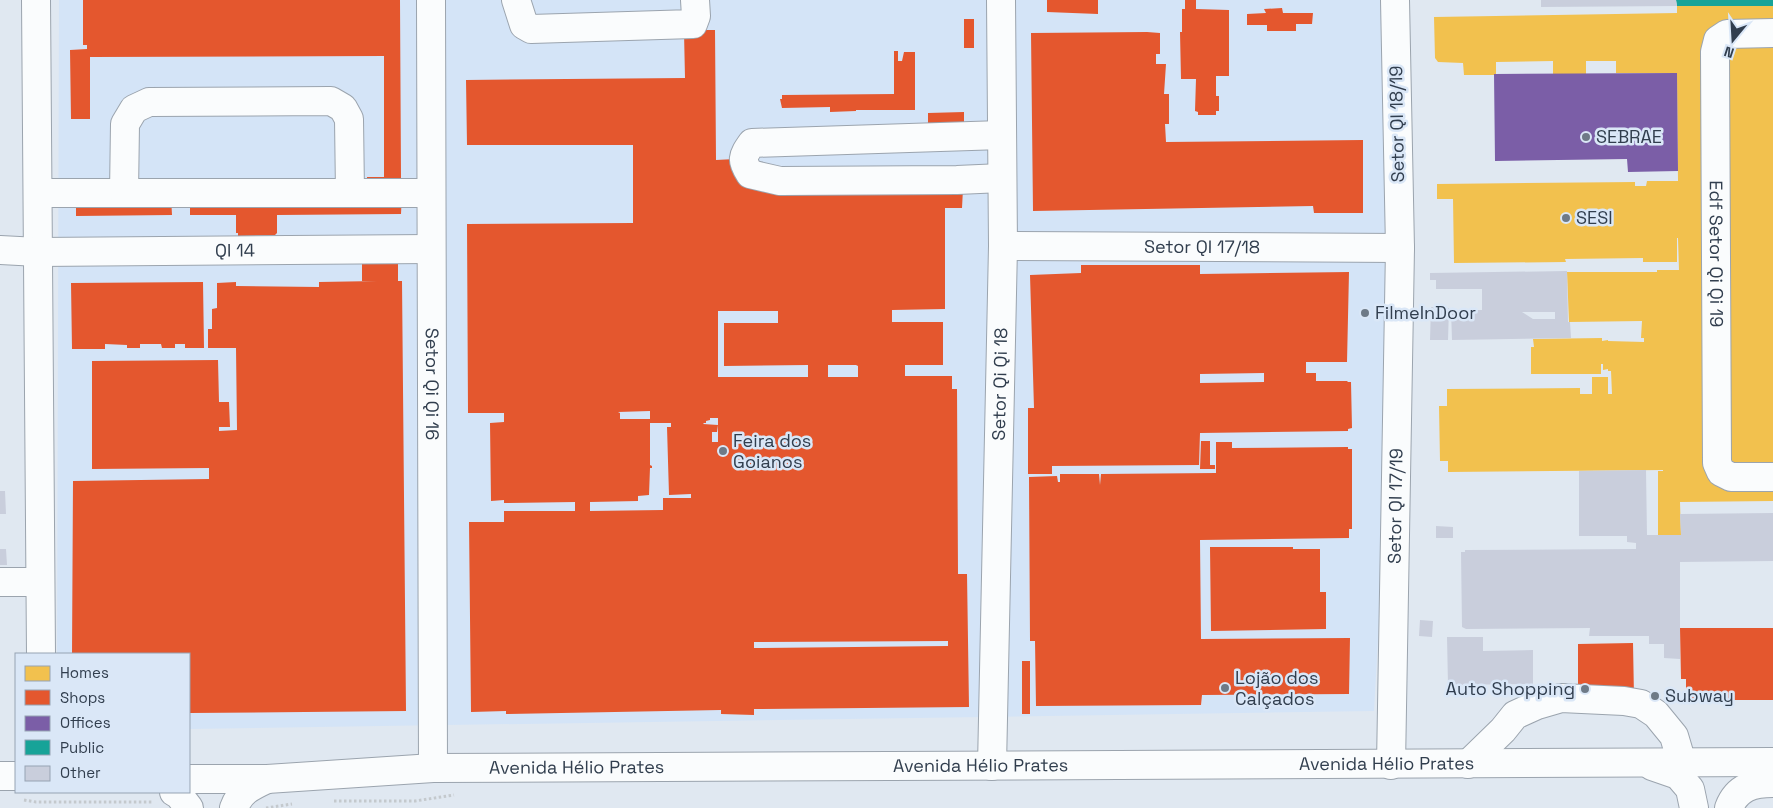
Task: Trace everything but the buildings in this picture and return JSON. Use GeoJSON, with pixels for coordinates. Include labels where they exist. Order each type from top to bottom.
{"type":"FeatureCollection","features":[{"type":"Feature","properties":{"kind":"street"},"geometry":{"type":"LineString","coordinates":[[36,0],[41,653]]}},
{"type":"Feature","properties":{"kind":"street","name":"Setor Qi Qi 16"},"geometry":{"type":"LineString","coordinates":[[431,0],[433,768]]}},
{"type":"Feature","properties":{"kind":"street"},"geometry":{"type":"LineString","coordinates":[[516,0],[524,25],[531,29],[693,24],[696,16],[695,0]]}},
{"type":"Feature","properties":{"kind":"street","name":"Setor Qi Qi 18"},"geometry":{"type":"LineString","coordinates":[[992,766],[1003,246],[1001,0]]}},
{"type":"Feature","properties":{"kind":"street","name":"Setor QI 18/19"},"geometry":{"type":"LineString","coordinates":[[1395,0],[1400,248]]}},
{"type":"Feature","properties":{"kind":"street","name":"Edf Setor Qi Qi 19"},"geometry":{"type":"LineString","coordinates":[[1773,33],[1727,34],[1722,36],[1715,46],[1715,71],[1717,463],[1721,472],[1730,477],[1773,477]]}},
{"type":"Feature","properties":{"kind":"street"},"geometry":{"type":"LineString","coordinates":[[124,193],[125,124],[134,109],[148,102],[322,101],[331,101],[343,108],[348,119],[350,193]]}},
{"type":"Feature","properties":{"kind":"street"},"geometry":{"type":"LineString","coordinates":[[1002,135],[752,143],[744,153],[744,163],[750,174],[780,180],[956,180],[1002,178]]}},
{"type":"Feature","properties":{"kind":"street"},"geometry":{"type":"LineString","coordinates":[[38,193],[431,193]]}},
{"type":"Feature","properties":{"kind":"street","name":"Setor QI 17/18"},"geometry":{"type":"LineString","coordinates":[[1003,246],[1400,248]]}},
{"type":"Feature","properties":{"kind":"street","name":"Setor QI 17/19"},"geometry":{"type":"LineString","coordinates":[[1391,765],[1400,248]]}},
{"type":"Feature","properties":{"kind":"street","name":"QI 14"},"geometry":{"type":"LineString","coordinates":[[0,250],[38,252],[431,249]]}},
{"type":"Feature","properties":{"kind":"street"},"geometry":{"type":"LineString","coordinates":[[0,582],[40,582]]}},
{"type":"Feature","properties":{"kind":"street"},"geometry":{"type":"LineString","coordinates":[[1468,764],[1503,730],[1515,715],[1537,704],[1561,698],[1624,701],[1640,704],[1656,714],[1674,736],[1682,764]]}},
{"type":"Feature","properties":{"kind":"street","name":"Avenida Hélio Prates"},"geometry":{"type":"LineString","coordinates":[[190,779],[267,779],[433,768],[1682,764],[1773,762]]}},
{"type":"Feature","properties":{"kind":"street"},"geometry":{"type":"LineString","coordinates":[[1645,764],[1678,775],[1690,789],[1694,808]]}},
{"type":"Feature","properties":{"kind":"street"},"geometry":{"type":"LineString","coordinates":[[0,776],[15,787]]}},
{"type":"Feature","properties":{"kind":"street"},"geometry":{"type":"LineString","coordinates":[[234,808],[237,800],[246,789],[267,779]]}},
{"type":"Feature","properties":{"kind":"street"},"geometry":{"type":"LineString","coordinates":[[1729,808],[1740,791],[1758,783],[1773,783]]}},
{"type":"Feature","properties":{"kind":"street"},"geometry":{"type":"LineString","coordinates":[[164,797],[179,795],[189,808]]}},
{"type":"Feature","properties":{"kind":"path"},"geometry":{"type":"LineString","coordinates":[[24,793],[36,802],[164,797]]}},
{"type":"Feature","properties":{"kind":"shaded area","name":"Feira dos Goianos"},"geometry":{"type":"Polygon","coordinates":[[[59,0],[1398,0],[1400,248],[1374,711],[190,729],[190,653],[57,653],[59,0]]]}},
{"type":"Feature","properties":{"kind":"place","name":"SEBRAE"},"geometry":{"type":"Point","coordinates":[1586,137]}},
{"type":"Feature","properties":{"kind":"place","name":"SESI"},"geometry":{"type":"Point","coordinates":[1566,218]}},
{"type":"Feature","properties":{"kind":"place","name":"FilmeInDoor"},"geometry":{"type":"Point","coordinates":[1365,313]}},
{"type":"Feature","properties":{"kind":"place","name":"Feira dos Goianos"},"geometry":{"type":"Point","coordinates":[723,451]}},
{"type":"Feature","properties":{"kind":"place","name":"Lojão dos Calçados"},"geometry":{"type":"Point","coordinates":[1225,688]}},
{"type":"Feature","properties":{"kind":"place","name":"Auto Shopping"},"geometry":{"type":"Point","coordinates":[1585,689]}},
{"type":"Feature","properties":{"kind":"place","name":"Subway"},"geometry":{"type":"Point","coordinates":[1655,696]}}]}
